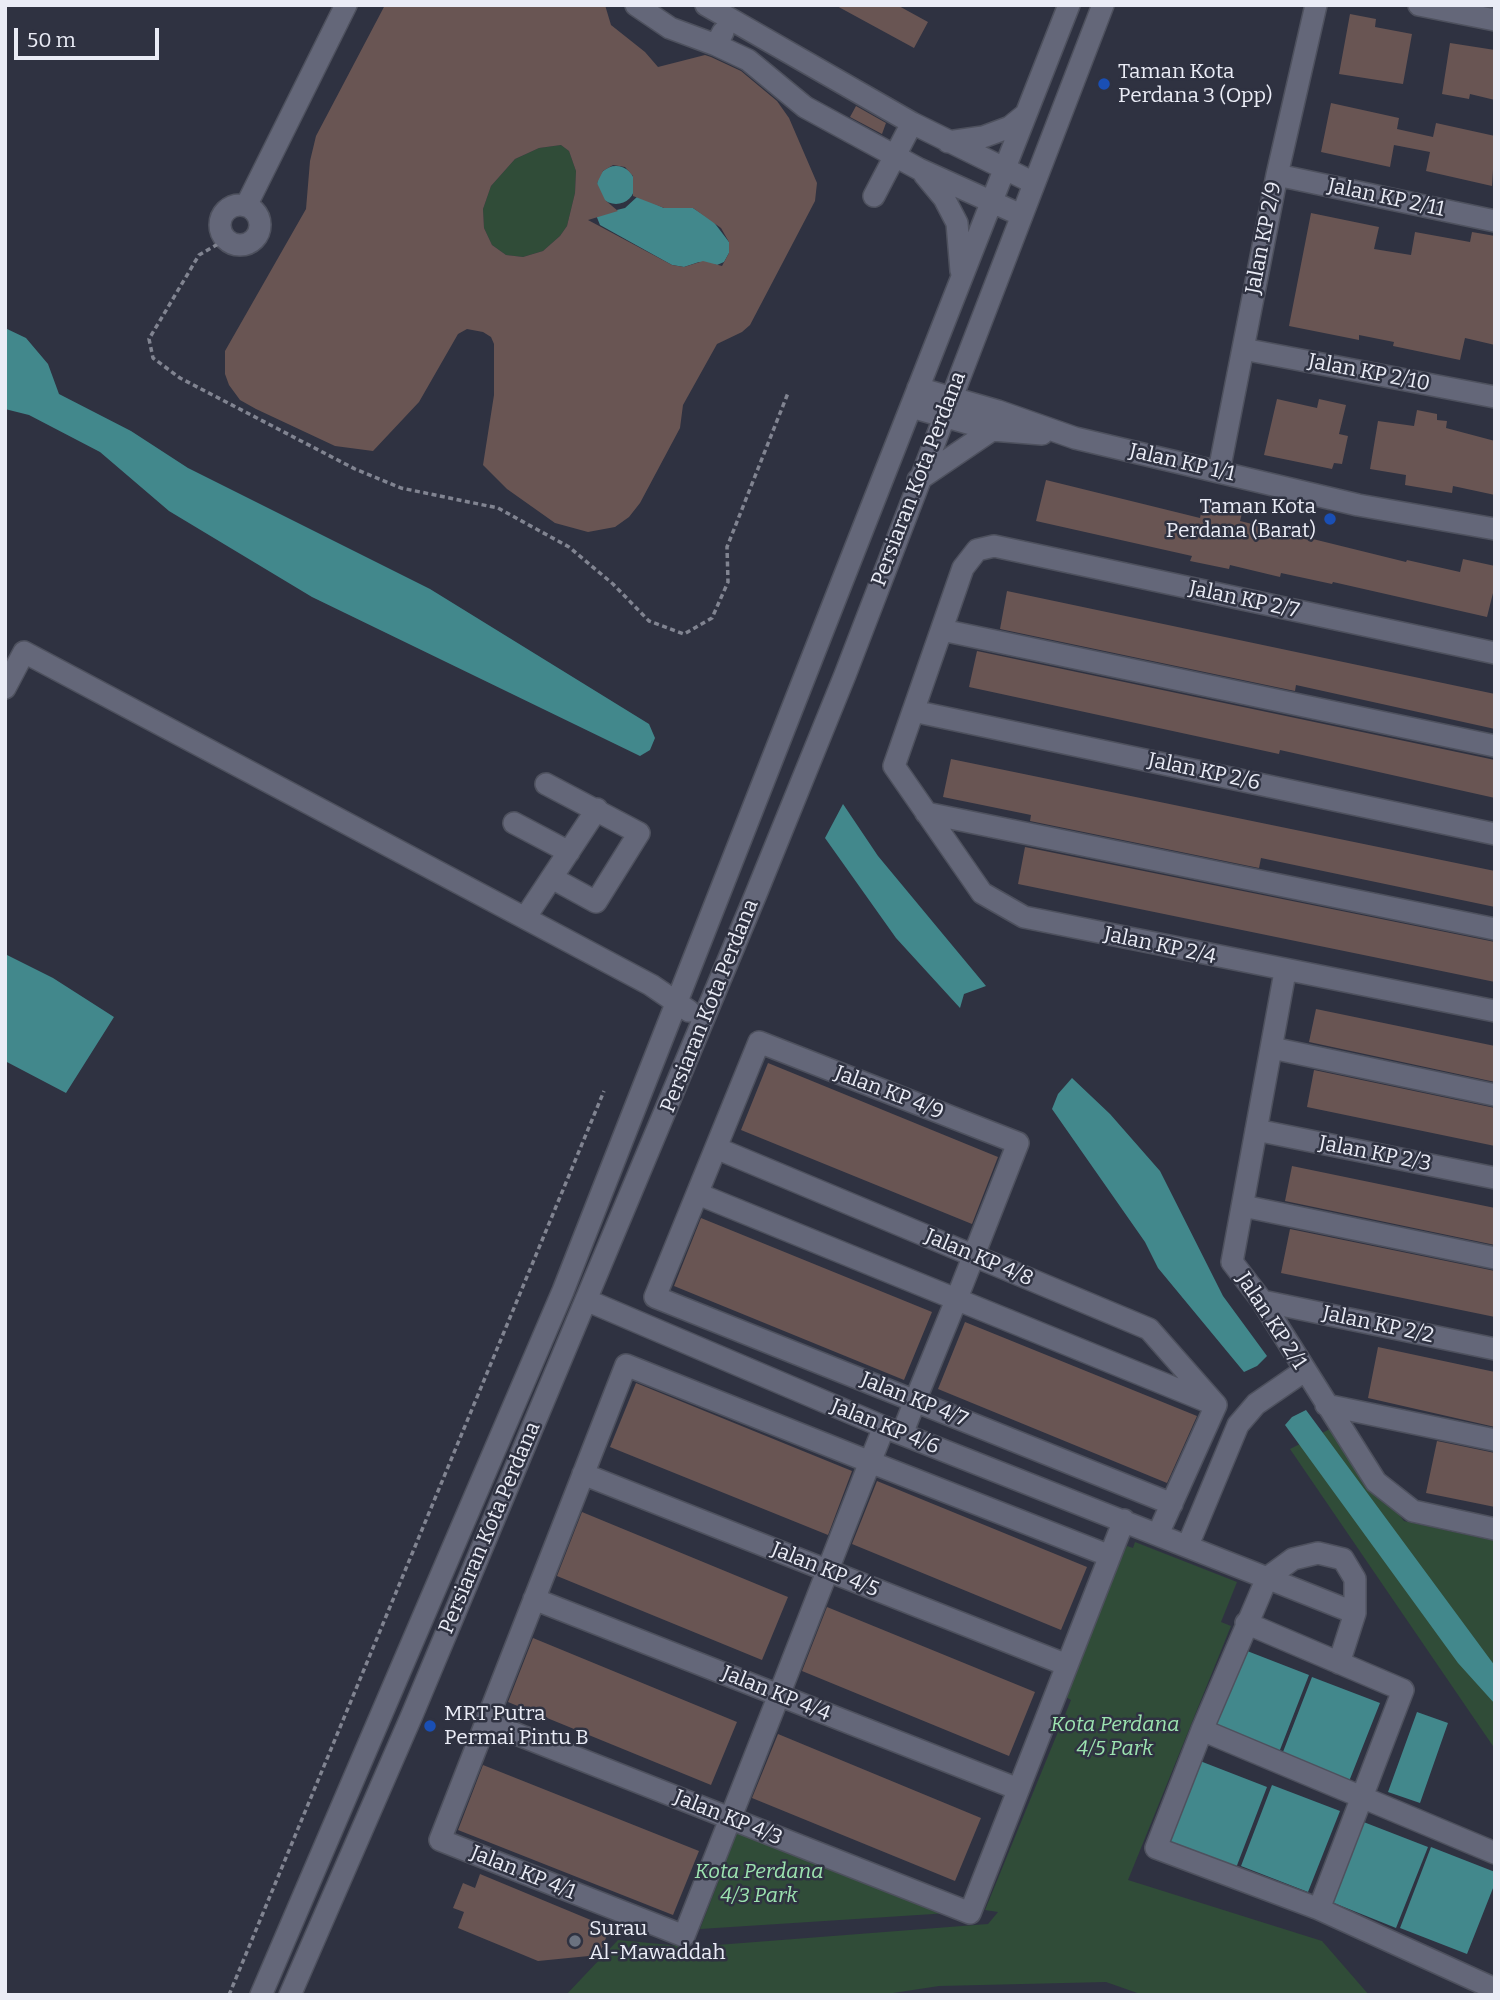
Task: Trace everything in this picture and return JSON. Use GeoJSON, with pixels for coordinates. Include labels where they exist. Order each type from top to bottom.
{"type":"FeatureCollection","features":[{"type":"Feature","properties":{"kind":"street"},"geometry":{"type":"LineString","coordinates":[[246,206],[346,5]]}},
{"type":"Feature","properties":{"kind":"street"},"geometry":{"type":"LineString","coordinates":[[636,5],[670,28],[748,60],[805,107],[919,169],[1021,215]]}},
{"type":"Feature","properties":{"kind":"street"},"geometry":{"type":"LineString","coordinates":[[706,5],[912,123],[1034,183]]}},
{"type":"Feature","properties":{"kind":"street","name":"Persiaran Kota Perdana"},"geometry":{"type":"LineString","coordinates":[[261,1995],[557,1304],[1069,5]]}},
{"type":"Feature","properties":{"kind":"street","name":"Persiaran Kota Perdana"},"geometry":{"type":"LineString","coordinates":[[290,1995],[422,1690],[840,688],[1103,5]]}},
{"type":"Feature","properties":{"kind":"street","name":"Jalan KP 2/9"},"geometry":{"type":"LineString","coordinates":[[1219,471],[1276,175],[1316,5]]}},
{"type":"Feature","properties":{"kind":"street"},"geometry":{"type":"LineString","coordinates":[[1419,5],[1495,20]]}},
{"type":"Feature","properties":{"kind":"street"},"geometry":{"type":"LineString","coordinates":[[716,45],[730,18]]}},
{"type":"Feature","properties":{"kind":"street"},"geometry":{"type":"LineString","coordinates":[[805,107],[825,74]]}},
{"type":"Feature","properties":{"kind":"street"},"geometry":{"type":"LineString","coordinates":[[948,142],[983,137],[1010,127],[1026,113]]}},
{"type":"Feature","properties":{"kind":"street"},"geometry":{"type":"LineString","coordinates":[[874,196],[912,123]]}},
{"type":"Feature","properties":{"kind":"street"},"geometry":{"type":"LineString","coordinates":[[919,169],[944,198],[957,223],[961,277]]}},
{"type":"Feature","properties":{"kind":"street","name":"Jalan KP 2/11"},"geometry":{"type":"LineString","coordinates":[[1276,175],[1495,221]]}},
{"type":"Feature","properties":{"kind":"street"},"geometry":{"type":"LineString","coordinates":[[233,206],[246,206],[259,220],[255,238],[237,245],[225,240],[219,228],[222,215],[233,206]]}},
{"type":"Feature","properties":{"kind":"street","name":"Jalan KP 2/10"},"geometry":{"type":"LineString","coordinates":[[1243,349],[1495,397]]}},
{"type":"Feature","properties":{"kind":"street","name":"Jalan KP 1/1"},"geometry":{"type":"LineString","coordinates":[[914,398],[1358,505],[1495,529]]}},
{"type":"Feature","properties":{"kind":"street","name":"Jalan KP 1/1"},"geometry":{"type":"LineString","coordinates":[[947,407],[992,430],[1075,438]]}},
{"type":"Feature","properties":{"kind":"street"},"geometry":{"type":"LineString","coordinates":[[918,480],[992,430]]}},
{"type":"Feature","properties":{"kind":"street","name":"Jalan KP 2/7"},"geometry":{"type":"LineString","coordinates":[[942,630],[963,568],[977,550],[994,547],[1495,653]]}},
{"type":"Feature","properties":{"kind":"street"},"geometry":{"type":"LineString","coordinates":[[913,711],[942,630],[1495,746]]}},
{"type":"Feature","properties":{"kind":"street"},"geometry":{"type":"LineString","coordinates":[[5,688],[24,652],[651,985],[703,1019]]}},
{"type":"Feature","properties":{"kind":"street","name":"Jalan KP 2/4"},"geometry":{"type":"LineString","coordinates":[[913,711],[894,766],[982,893],[1024,917],[1285,972],[1495,1011]]}},
{"type":"Feature","properties":{"kind":"street","name":"Jalan KP 2/6"},"geometry":{"type":"LineString","coordinates":[[913,711],[1495,834]]}},
{"type":"Feature","properties":{"kind":"street"},"geometry":{"type":"LineString","coordinates":[[546,784],[639,833],[596,902],[552,878]]}},
{"type":"Feature","properties":{"kind":"street"},"geometry":{"type":"LineString","coordinates":[[525,918],[597,809]]}},
{"type":"Feature","properties":{"kind":"street"},"geometry":{"type":"LineString","coordinates":[[926,813],[1495,929]]}},
{"type":"Feature","properties":{"kind":"street"},"geometry":{"type":"LineString","coordinates":[[514,823],[569,852]]}},
{"type":"Feature","properties":{"kind":"street","name":"Jalan KP 2/1"},"geometry":{"type":"LineString","coordinates":[[1285,972],[1232,1262],[1262,1301],[1376,1482],[1413,1511],[1495,1529]]}},
{"type":"Feature","properties":{"kind":"street","name":"Jalan KP 4/9"},"geometry":{"type":"LineString","coordinates":[[716,1148],[760,1042],[1018,1143],[973,1256]]}},
{"type":"Feature","properties":{"kind":"street"},"geometry":{"type":"LineString","coordinates":[[1272,1048],[1495,1095]]}},
{"type":"Feature","properties":{"kind":"street","name":"Jalan KP 2/3"},"geometry":{"type":"LineString","coordinates":[[1256,1130],[1495,1178]]}},
{"type":"Feature","properties":{"kind":"street"},"geometry":{"type":"LineString","coordinates":[[716,1148],[698,1194],[1216,1405],[1158,1534]]}},
{"type":"Feature","properties":{"kind":"street","name":"Jalan KP 4/8"},"geometry":{"type":"LineString","coordinates":[[716,1148],[1149,1329],[1216,1405]]}},
{"type":"Feature","properties":{"kind":"street","name":"Jalan KP 4/7"},"geometry":{"type":"LineString","coordinates":[[698,1194],[655,1297],[1172,1504]]}},
{"type":"Feature","properties":{"kind":"street"},"geometry":{"type":"LineString","coordinates":[[1242,1206],[1495,1258]]}},
{"type":"Feature","properties":{"kind":"street"},"geometry":{"type":"LineString","coordinates":[[730,1819],[870,1462],[915,1401],[973,1256]]}},
{"type":"Feature","properties":{"kind":"street","name":"Jalan KP 4/6"},"geometry":{"type":"LineString","coordinates":[[586,1300],[893,1431],[1355,1613]]}},
{"type":"Feature","properties":{"kind":"street","name":"Jalan KP 2/2"},"geometry":{"type":"LineString","coordinates":[[1262,1301],[1495,1349]]}},
{"type":"Feature","properties":{"kind":"street","name":"Jalan KP 4/6"},"geometry":{"type":"LineString","coordinates":[[583,1474],[626,1365],[1110,1556]]}},
{"type":"Feature","properties":{"kind":"street"},"geometry":{"type":"LineString","coordinates":[[1188,1545],[1238,1425],[1256,1404],[1304,1371]]}},
{"type":"Feature","properties":{"kind":"street"},"geometry":{"type":"LineString","coordinates":[[1326,1405],[1495,1440]]}},
{"type":"Feature","properties":{"kind":"street"},"geometry":{"type":"LineString","coordinates":[[486,1722],[583,1474]]}},
{"type":"Feature","properties":{"kind":"street","name":"Jalan KP 4/5"},"geometry":{"type":"LineString","coordinates":[[583,1474],[1067,1665]]}},
{"type":"Feature","properties":{"kind":"street"},"geometry":{"type":"LineString","coordinates":[[1018,1789],[1124,1520]]}},
{"type":"Feature","properties":{"kind":"street"},"geometry":{"type":"LineString","coordinates":[[1339,1663],[1355,1613],[1355,1578],[1343,1559],[1318,1553],[1293,1559],[1267,1578],[1245,1623],[1156,1848],[1319,1909],[1495,1989]]}},
{"type":"Feature","properties":{"kind":"street","name":"Jalan KP 4/4"},"geometry":{"type":"LineString","coordinates":[[534,1599],[1018,1789]]}},
{"type":"Feature","properties":{"kind":"street"},"geometry":{"type":"LineString","coordinates":[[1245,1623],[1403,1690],[1319,1909]]}},
{"type":"Feature","properties":{"kind":"street","name":"Jalan KP 4/3"},"geometry":{"type":"LineString","coordinates":[[486,1722],[970,1913],[1018,1789]]}},
{"type":"Feature","properties":{"kind":"street","name":"Jalan KP 4/1"},"geometry":{"type":"LineString","coordinates":[[486,1722],[440,1840],[684,1936],[730,1819]]}},
{"type":"Feature","properties":{"kind":"street"},"geometry":{"type":"LineString","coordinates":[[1202,1730],[1495,1853]]}},
{"type":"Feature","properties":{"kind":"path"},"geometry":{"type":"LineString","coordinates":[[225,240],[199,255],[149,339],[153,358],[180,377],[355,469],[401,488],[498,508],[569,547],[613,584],[649,621],[684,634],[712,618],[728,582],[727,547],[788,393]]}},
{"type":"Feature","properties":{"kind":"path"},"geometry":{"type":"LineString","coordinates":[[229,1995],[604,1091]]}},
{"type":"Feature","properties":{"kind":"green space"},"geometry":{"type":"Polygon","coordinates":[[[561,145],[569,151],[576,171],[575,193],[567,226],[543,251],[523,257],[506,255],[492,245],[484,228],[483,209],[491,186],[515,159],[539,148],[561,145]]]}},
{"type":"Feature","properties":{"kind":"green space"},"geometry":{"type":"Polygon","coordinates":[[[1332,1428],[1404,1521],[1495,1541],[1495,1749],[1290,1449],[1332,1428]]]}},
{"type":"Feature","properties":{"kind":"green space","name":"Kota Perdana 4/5 Park"},"geometry":{"type":"Polygon","coordinates":[[[1135,1542],[1237,1582],[1221,1622],[1231,1626],[1128,1880],[1322,1941],[1369,1995],[1143,1995],[1106,1982],[939,1986],[880,1995],[566,1995],[618,1940],[691,1947],[988,1924],[998,1912],[985,1910],[1071,1700],[1064,1696],[1096,1609],[1127,1546],[1133,1548],[1135,1542]]]}},
{"type":"Feature","properties":{"kind":"green space","name":"Kota Perdana 4/3 Park"},"geometry":{"type":"Polygon","coordinates":[[[737,1833],[949,1913],[700,1929],[737,1833]]]}},
{"type":"Feature","properties":{"kind":"shaded area"},"geometry":{"type":"Polygon","coordinates":[[[616,166],[629,172],[635,185],[629,198],[616,204],[603,198],[597,185],[603,172],[616,166]]]}},
{"type":"Feature","properties":{"kind":"shaded area"},"geometry":{"type":"Polygon","coordinates":[[[638,196],[664,208],[693,208],[713,221],[729,242],[729,253],[724,262],[717,265],[699,262],[684,267],[672,265],[600,225],[596,215],[625,208],[638,196]]]}},
{"type":"Feature","properties":{"kind":"shaded area"},"geometry":{"type":"Polygon","coordinates":[[[5,328],[26,338],[48,364],[59,394],[131,431],[188,468],[430,589],[649,724],[655,738],[650,750],[640,756],[312,597],[169,511],[100,452],[29,415],[5,409],[5,328]]]}},
{"type":"Feature","properties":{"kind":"shaded area"},"geometry":{"type":"Polygon","coordinates":[[[843,804],[878,856],[986,986],[964,994],[960,1008],[896,938],[825,838],[843,804]]]}},
{"type":"Feature","properties":{"kind":"shaded area"},"geometry":{"type":"Polygon","coordinates":[[[5,954],[53,978],[114,1017],[66,1093],[5,1061],[5,954]]]}},
{"type":"Feature","properties":{"kind":"shaded area"},"geometry":{"type":"Polygon","coordinates":[[[1072,1078],[1110,1114],[1160,1171],[1223,1296],[1267,1356],[1257,1366],[1244,1372],[1158,1268],[1145,1242],[1052,1109],[1058,1094],[1072,1078]]]}},
{"type":"Feature","properties":{"kind":"shaded area"},"geometry":{"type":"Polygon","coordinates":[[[1306,1410],[1495,1666],[1495,1704],[1458,1663],[1285,1425],[1292,1417],[1306,1410]]]}},
{"type":"Feature","properties":{"kind":"shaded area"},"geometry":{"type":"Polygon","coordinates":[[[1242,1649],[1309,1675],[1278,1755],[1211,1729],[1242,1649]]]}},
{"type":"Feature","properties":{"kind":"shaded area"},"geometry":{"type":"Polygon","coordinates":[[[1312,1677],[1380,1703],[1348,1784],[1281,1757],[1312,1677]]]}},
{"type":"Feature","properties":{"kind":"shaded area"},"geometry":{"type":"Polygon","coordinates":[[[1417,1712],[1448,1723],[1420,1803],[1388,1792],[1417,1712]]]}},
{"type":"Feature","properties":{"kind":"shaded area"},"geometry":{"type":"Polygon","coordinates":[[[1200,1761],[1267,1787],[1236,1868],[1169,1842],[1200,1761]]]}},
{"type":"Feature","properties":{"kind":"shaded area"},"geometry":{"type":"Polygon","coordinates":[[[1272,1785],[1340,1811],[1308,1892],[1241,1866],[1272,1785]]]}},
{"type":"Feature","properties":{"kind":"shaded area"},"geometry":{"type":"Polygon","coordinates":[[[1361,1821],[1428,1847],[1396,1928],[1329,1901],[1361,1821]]]}},
{"type":"Feature","properties":{"kind":"shaded area"},"geometry":{"type":"Polygon","coordinates":[[[1431,1847],[1495,1872],[1495,1883],[1467,1954],[1400,1928],[1431,1847]]]}},
{"type":"Feature","properties":{"kind":"building"},"geometry":{"type":"Polygon","coordinates":[[[385,5],[605,5],[611,25],[645,52],[658,67],[705,55],[741,71],[777,101],[789,118],[817,183],[815,201],[750,325],[717,344],[683,405],[680,428],[640,503],[629,517],[615,527],[588,532],[555,523],[507,489],[483,465],[494,395],[494,344],[491,337],[483,332],[467,329],[458,334],[419,402],[373,451],[335,446],[240,400],[229,385],[225,374],[225,351],[306,209],[310,161],[316,136],[385,5]],[[561,145],[539,148],[515,159],[491,186],[483,209],[484,228],[492,245],[506,255],[523,257],[543,251],[567,226],[575,193],[576,171],[569,151],[561,145]],[[613,165],[603,171],[597,183],[605,200],[618,211],[588,220],[672,265],[684,267],[703,261],[722,266],[729,253],[729,242],[721,228],[693,208],[664,208],[633,196],[633,176],[625,167],[613,165]]]}},
{"type":"Feature","properties":{"kind":"building"},"geometry":{"type":"Polygon","coordinates":[[[835,5],[897,5],[928,22],[914,48],[835,5]]]}},
{"type":"Feature","properties":{"kind":"building"},"geometry":{"type":"Polygon","coordinates":[[[1350,14],[1376,19],[1375,27],[1412,34],[1403,84],[1339,74],[1350,14]]]}},
{"type":"Feature","properties":{"kind":"building"},"geometry":{"type":"Polygon","coordinates":[[[1450,43],[1495,50],[1495,100],[1470,94],[1469,99],[1442,94],[1450,43]]]}},
{"type":"Feature","properties":{"kind":"building"},"geometry":{"type":"Polygon","coordinates":[[[1331,103],[1399,118],[1397,129],[1433,137],[1436,123],[1495,136],[1492,186],[1426,171],[1430,152],[1394,145],[1390,167],[1321,152],[1331,103]]]}},
{"type":"Feature","properties":{"kind":"building"},"geometry":{"type":"Polygon","coordinates":[[[856,106],[886,123],[882,134],[850,117],[856,106]]]}},
{"type":"Feature","properties":{"kind":"building"},"geometry":{"type":"Polygon","coordinates":[[[1311,213],[1379,227],[1374,249],[1411,255],[1415,232],[1470,242],[1472,232],[1495,236],[1495,345],[1465,338],[1460,360],[1393,346],[1394,342],[1359,335],[1359,340],[1289,326],[1311,213]]]}},
{"type":"Feature","properties":{"kind":"building"},"geometry":{"type":"Polygon","coordinates":[[[1277,399],[1317,408],[1319,399],[1346,405],[1339,434],[1348,436],[1342,464],[1334,463],[1332,469],[1264,455],[1277,399]]]}},
{"type":"Feature","properties":{"kind":"building"},"geometry":{"type":"Polygon","coordinates":[[[1417,410],[1437,414],[1437,420],[1447,421],[1446,428],[1495,441],[1495,495],[1453,486],[1452,493],[1405,485],[1406,475],[1370,469],[1378,421],[1414,426],[1417,410]]]}},
{"type":"Feature","properties":{"kind":"building"},"geometry":{"type":"Polygon","coordinates":[[[1046,480],[1200,518],[1203,504],[1242,513],[1240,521],[1406,562],[1407,560],[1460,572],[1463,559],[1495,566],[1495,585],[1487,617],[1333,582],[1332,584],[1281,573],[1280,577],[1230,565],[1229,569],[1190,561],[1192,556],[1036,521],[1046,480]]]}},
{"type":"Feature","properties":{"kind":"building"},"geometry":{"type":"Polygon","coordinates":[[[1007,591],[1495,694],[1495,729],[1296,685],[1295,691],[1000,629],[1007,591]]]}},
{"type":"Feature","properties":{"kind":"building"},"geometry":{"type":"Polygon","coordinates":[[[977,651],[1495,760],[1495,798],[1280,750],[1279,754],[969,687],[977,651]]]}},
{"type":"Feature","properties":{"kind":"building"},"geometry":{"type":"Polygon","coordinates":[[[951,759],[1495,871],[1495,907],[1261,858],[1259,868],[1030,821],[1031,815],[943,797],[951,759]]]}},
{"type":"Feature","properties":{"kind":"building"},"geometry":{"type":"Polygon","coordinates":[[[1025,847],[1495,942],[1495,982],[1018,884],[1025,847]]]}},
{"type":"Feature","properties":{"kind":"building"},"geometry":{"type":"Polygon","coordinates":[[[1316,1009],[1495,1046],[1495,1082],[1309,1042],[1316,1009]]]}},
{"type":"Feature","properties":{"kind":"building"},"geometry":{"type":"Polygon","coordinates":[[[768,1063],[998,1157],[972,1224],[741,1130],[768,1063]]]}},
{"type":"Feature","properties":{"kind":"building"},"geometry":{"type":"Polygon","coordinates":[[[1314,1070],[1495,1108],[1495,1146],[1307,1107],[1314,1070]]]}},
{"type":"Feature","properties":{"kind":"building"},"geometry":{"type":"Polygon","coordinates":[[[1292,1166],[1495,1208],[1495,1245],[1285,1201],[1292,1166]]]}},
{"type":"Feature","properties":{"kind":"building"},"geometry":{"type":"Polygon","coordinates":[[[701,1218],[932,1312],[904,1380],[674,1286],[701,1218]]]}},
{"type":"Feature","properties":{"kind":"building"},"geometry":{"type":"Polygon","coordinates":[[[1290,1229],[1495,1271],[1495,1317],[1281,1273],[1290,1229]]]}},
{"type":"Feature","properties":{"kind":"building"},"geometry":{"type":"Polygon","coordinates":[[[965,1322],[1197,1416],[1167,1483],[938,1389],[965,1322]]]}},
{"type":"Feature","properties":{"kind":"building"},"geometry":{"type":"Polygon","coordinates":[[[1378,1347],[1495,1372],[1495,1427],[1368,1398],[1378,1347]]]}},
{"type":"Feature","properties":{"kind":"building"},"geometry":{"type":"Polygon","coordinates":[[[636,1383],[852,1471],[828,1535],[610,1447],[636,1383]]]}},
{"type":"Feature","properties":{"kind":"building"},"geometry":{"type":"Polygon","coordinates":[[[1437,1441],[1495,1453],[1495,1507],[1426,1493],[1437,1441]]]}},
{"type":"Feature","properties":{"kind":"building"},"geometry":{"type":"Polygon","coordinates":[[[877,1481],[1087,1567],[1061,1630],[852,1544],[877,1481]]]}},
{"type":"Feature","properties":{"kind":"building"},"geometry":{"type":"Polygon","coordinates":[[[582,1512],[788,1597],[762,1660],[557,1576],[582,1512]]]}},
{"type":"Feature","properties":{"kind":"building"},"geometry":{"type":"Polygon","coordinates":[[[827,1607],[1035,1692],[1009,1756],[802,1671],[827,1607]]]}},
{"type":"Feature","properties":{"kind":"building"},"geometry":{"type":"Polygon","coordinates":[[[533,1638],[737,1722],[711,1785],[508,1702],[533,1638]]]}},
{"type":"Feature","properties":{"kind":"building"},"geometry":{"type":"Polygon","coordinates":[[[778,1734],[981,1818],[955,1881],[752,1798],[778,1734]]]}},
{"type":"Feature","properties":{"kind":"building"},"geometry":{"type":"Polygon","coordinates":[[[483,1765],[699,1851],[673,1915],[458,1830],[483,1765]]]}},
{"type":"Feature","properties":{"kind":"building"},"geometry":{"type":"Polygon","coordinates":[[[480,1874],[610,1928],[599,1955],[538,1961],[458,1928],[464,1912],[453,1908],[463,1883],[475,1888],[480,1874]]]}},
{"type":"Feature","properties":{"kind":"place","name":"Taman Kota Perdana 3 (Opp)"},"geometry":{"type":"Point","coordinates":[1104,84]}},
{"type":"Feature","properties":{"kind":"place","name":"Taman Kota Perdana (Barat)"},"geometry":{"type":"Point","coordinates":[1330,519]}},
{"type":"Feature","properties":{"kind":"place","name":"MRT Putra Permai Pintu B"},"geometry":{"type":"Point","coordinates":[430,1726]}},
{"type":"Feature","properties":{"kind":"place","name":"Surau Al-Mawaddah"},"geometry":{"type":"Point","coordinates":[575,1941]}}]}
